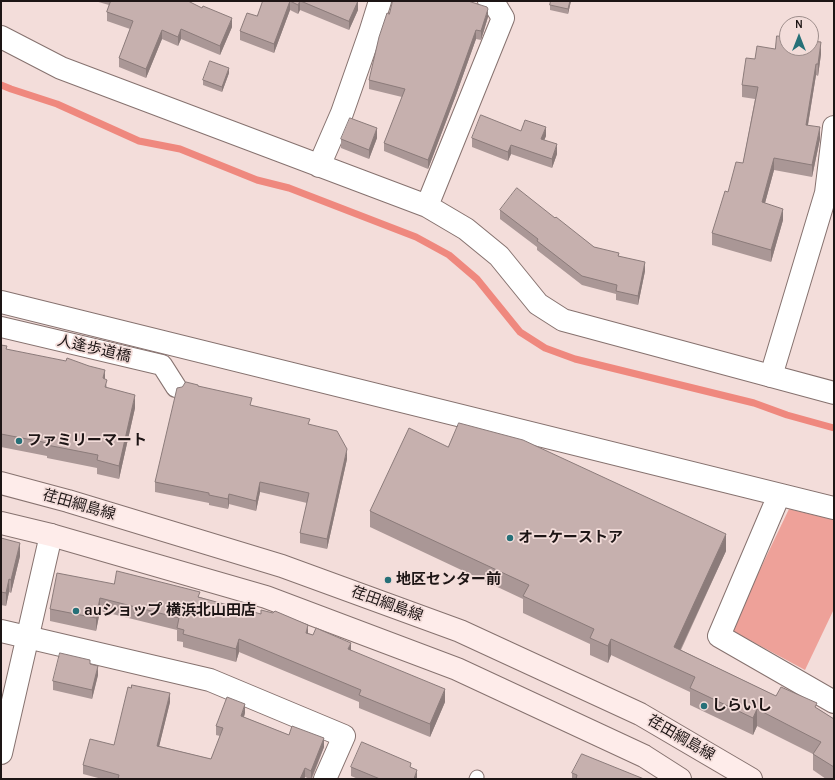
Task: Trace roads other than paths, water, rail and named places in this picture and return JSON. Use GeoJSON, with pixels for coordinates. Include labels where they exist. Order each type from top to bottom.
{"type":"FeatureCollection","features":[{"type":"Feature","properties":{"kind":"main road","name":"荏田綱島線"},"geometry":{"type":"LineString","coordinates":[[1,483],[68,501],[282,566],[460,631],[640,714],[751,779]]}},
{"type":"Feature","properties":{"kind":"main road"},"geometry":{"type":"LineString","coordinates":[[1,523],[51,535],[266,597],[457,669],[644,756],[680,779]]}},
{"type":"Feature","properties":{"kind":"street"},"geometry":{"type":"LineString","coordinates":[[319,166],[342,113],[380,1]]}},
{"type":"Feature","properties":{"kind":"street"},"geometry":{"type":"LineString","coordinates":[[427,206],[503,18],[494,3],[489,1]]}},
{"type":"Feature","properties":{"kind":"street"},"geometry":{"type":"LineString","coordinates":[[1,37],[62,68],[427,206],[466,229],[499,256],[538,304],[563,320],[834,393]]}},
{"type":"Feature","properties":{"kind":"street"},"geometry":{"type":"LineString","coordinates":[[771,376],[826,193],[834,130]]}},
{"type":"Feature","properties":{"kind":"street"},"geometry":{"type":"LineString","coordinates":[[1,302],[834,508]]}},
{"type":"Feature","properties":{"kind":"street","name":"人逢歩道橋"},"geometry":{"type":"LineString","coordinates":[[1,327],[162,365],[176,386]]}},
{"type":"Feature","properties":{"kind":"street"},"geometry":{"type":"LineString","coordinates":[[779,494],[719,636],[834,702]]}},
{"type":"Feature","properties":{"kind":"street"},"geometry":{"type":"LineString","coordinates":[[1,753],[51,535]]}},
{"type":"Feature","properties":{"kind":"street"},"geometry":{"type":"LineString","coordinates":[[1,631],[210,680],[344,736],[325,779]]}},
{"type":"Feature","properties":{"kind":"waterway"},"geometry":{"type":"LineString","coordinates":[[1,85],[57,104],[139,141],[180,149],[257,180],[289,188],[416,237],[449,255],[477,279],[520,332],[545,348],[575,359],[754,403],[787,415],[834,428]]}},
{"type":"Feature","properties":{"kind":"place","name":"ファミリーマート"},"geometry":{"type":"Point","coordinates":[19,441]}},
{"type":"Feature","properties":{"kind":"place","name":"オーケーストア"},"geometry":{"type":"Point","coordinates":[510,538]}},
{"type":"Feature","properties":{"kind":"place","name":"地区センター前"},"geometry":{"type":"Point","coordinates":[388,580]}},
{"type":"Feature","properties":{"kind":"place","name":"auショップ 横浜北山田店"},"geometry":{"type":"Point","coordinates":[76,611]}},
{"type":"Feature","properties":{"kind":"place","name":"しらいし"},"geometry":{"type":"Point","coordinates":[704,706]}}]}
